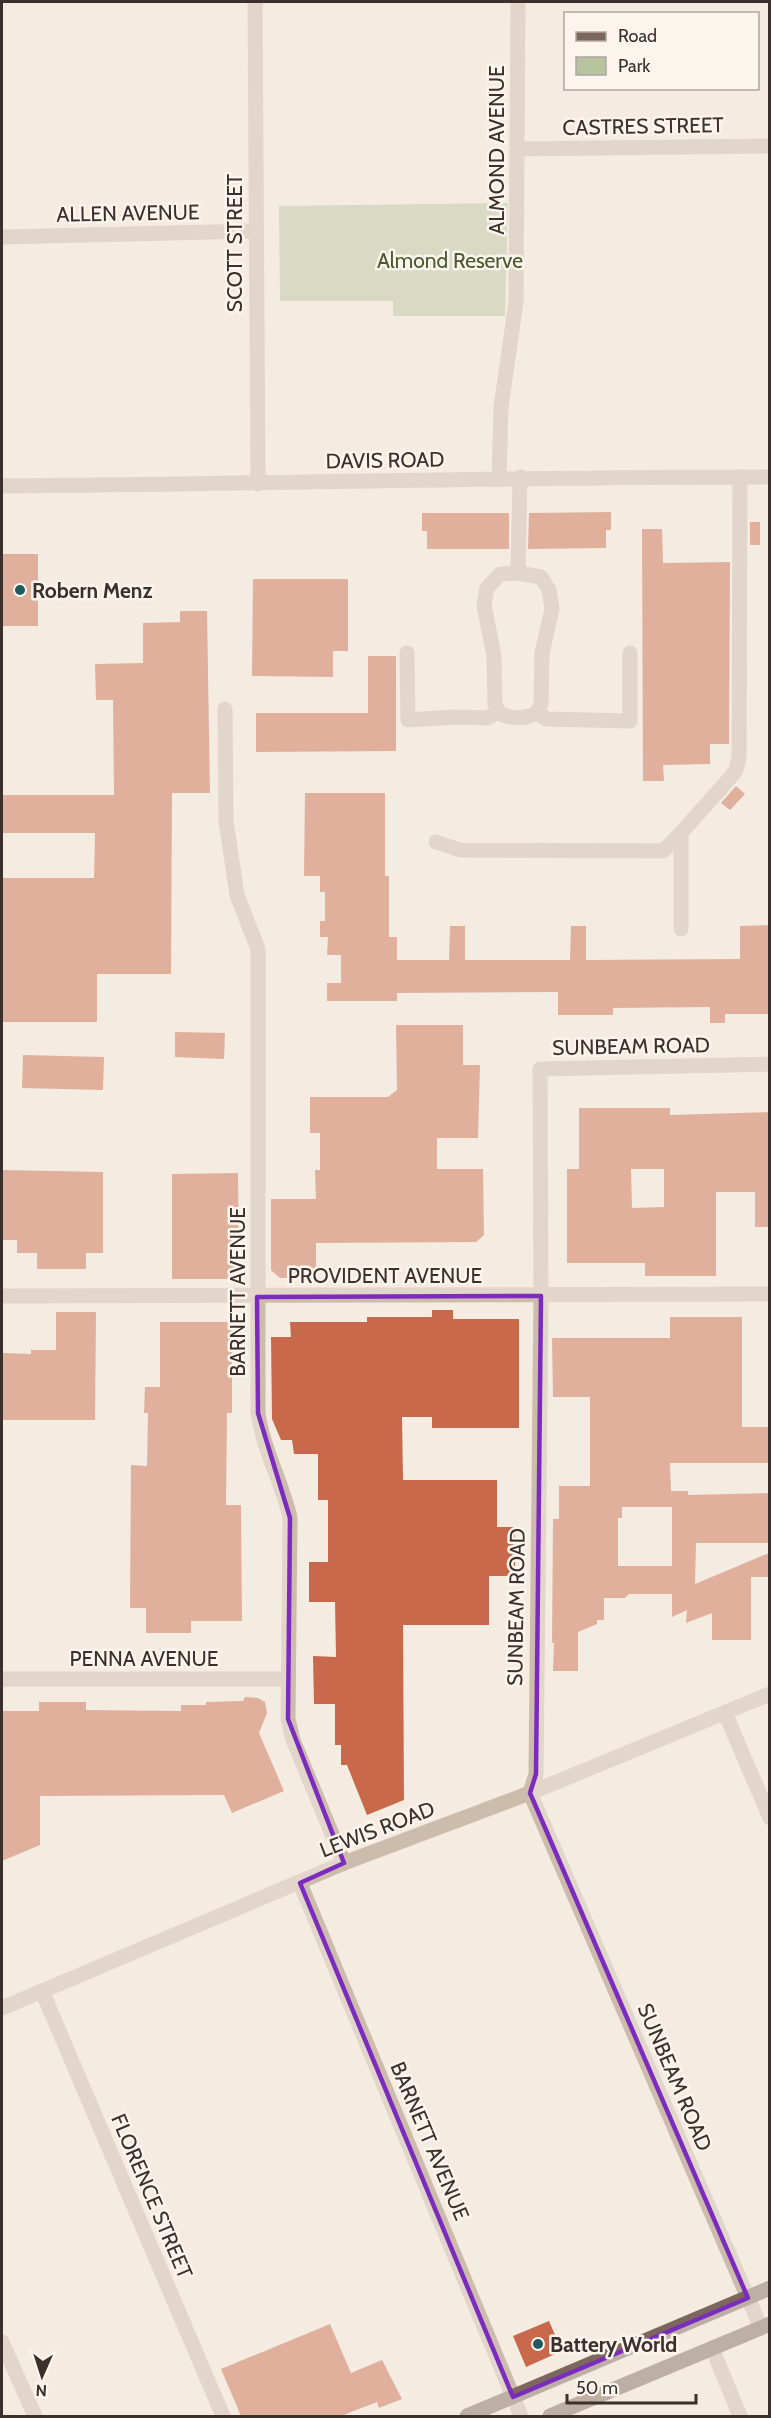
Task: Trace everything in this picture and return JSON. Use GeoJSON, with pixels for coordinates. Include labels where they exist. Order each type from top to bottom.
{"type":"FeatureCollection","features":[{"type":"Feature","properties":{"kind":"main road"},"geometry":{"type":"LineString","coordinates":[[467,2416],[770,2288]]}},
{"type":"Feature","properties":{"kind":"main road"},"geometry":{"type":"LineString","coordinates":[[550,2416],[765,2326]]}},
{"type":"Feature","properties":{"kind":"street","name":"SCOTT STREET"},"geometry":{"type":"LineString","coordinates":[[255,2],[258,484]]}},
{"type":"Feature","properties":{"kind":"street","name":"ALMOND AVENUE"},"geometry":{"type":"LineString","coordinates":[[499,479],[501,407],[516,302],[518,2]]}},
{"type":"Feature","properties":{"kind":"street","name":"CASTRES STREET"},"geometry":{"type":"LineString","coordinates":[[518,149],[770,146]]}},
{"type":"Feature","properties":{"kind":"street","name":"ALLEN AVENUE"},"geometry":{"type":"LineString","coordinates":[[2,237],[255,231]]}},
{"type":"Feature","properties":{"kind":"street","name":"DAVIS ROAD"},"geometry":{"type":"LineString","coordinates":[[2,486],[258,484],[520,477],[770,477]]}},
{"type":"Feature","properties":{"kind":"street"},"geometry":{"type":"LineString","coordinates":[[518,573],[520,477]]}},
{"type":"Feature","properties":{"kind":"street"},"geometry":{"type":"LineString","coordinates":[[436,842],[460,850],[652,852],[666,849],[736,770],[739,762],[740,477]]}},
{"type":"Feature","properties":{"kind":"street"},"geometry":{"type":"LineString","coordinates":[[518,573],[541,577],[549,590],[552,609],[542,653],[541,704],[537,713],[528,717],[506,717],[498,712],[495,704],[494,656],[484,605],[487,588],[500,574],[518,573]]}},
{"type":"Feature","properties":{"kind":"street"},"geometry":{"type":"LineString","coordinates":[[407,653],[408,720],[453,717],[487,718],[498,712]]}},
{"type":"Feature","properties":{"kind":"street"},"geometry":{"type":"LineString","coordinates":[[537,713],[547,719],[630,721],[630,653]]}},
{"type":"Feature","properties":{"kind":"street","name":"BARNETT AVENUE"},"geometry":{"type":"LineString","coordinates":[[225,709],[226,821],[237,895],[258,949],[259,1422],[286,1498],[290,1518],[288,1719],[293,1740],[344,1863]]}},
{"type":"Feature","properties":{"kind":"street"},"geometry":{"type":"LineString","coordinates":[[681,833],[681,930]]}},
{"type":"Feature","properties":{"kind":"street","name":"SUNBEAM ROAD"},"geometry":{"type":"LineString","coordinates":[[765,2326],[748,2298],[530,1793],[536,1774],[541,1296],[540,1069],[770,1064]]}},
{"type":"Feature","properties":{"kind":"street","name":"PROVIDENT AVENUE"},"geometry":{"type":"LineString","coordinates":[[2,1296],[770,1294]]}},
{"type":"Feature","properties":{"kind":"street","name":"PENNA AVENUE"},"geometry":{"type":"LineString","coordinates":[[2,1679],[287,1679]]}},
{"type":"Feature","properties":{"kind":"street","name":"LEWIS ROAD"},"geometry":{"type":"LineString","coordinates":[[2,2008],[344,1863],[530,1793],[770,1694]]}},
{"type":"Feature","properties":{"kind":"street"},"geometry":{"type":"LineString","coordinates":[[726,1713],[770,1818]]}},
{"type":"Feature","properties":{"kind":"street","name":"BARNETT AVENUE"},"geometry":{"type":"LineString","coordinates":[[300,1883],[521,2416]]}},
{"type":"Feature","properties":{"kind":"street","name":"FLORENCE STREET"},"geometry":{"type":"LineString","coordinates":[[42,1991],[223,2416]]}},
{"type":"Feature","properties":{"kind":"street"},"geometry":{"type":"LineString","coordinates":[[2,2342],[35,2416]]}},
{"type":"Feature","properties":{"kind":"street"},"geometry":{"type":"LineString","coordinates":[[712,2348],[740,2416]]}},
{"type":"Feature","properties":{"kind":"highlighted area"},"geometry":{"type":"Polygon","coordinates":[[[541,1296],[536,1774],[530,1793],[748,2298],[513,2397],[300,1883],[344,1863],[288,1719],[290,1518],[258,1413],[257,1297],[541,1296]]]}},
{"type":"Feature","properties":{"kind":"green space","name":"Almond Reserve"},"geometry":{"type":"Polygon","coordinates":[[[508,203],[505,316],[393,316],[393,301],[280,301],[279,206],[508,203]]]}},
{"type":"Feature","properties":{"kind":"building"},"geometry":{"type":"Polygon","coordinates":[[[611,512],[611,530],[606,530],[606,548],[528,549],[529,513],[611,512]]]}},
{"type":"Feature","properties":{"kind":"building"},"geometry":{"type":"Polygon","coordinates":[[[422,513],[509,513],[509,549],[427,549],[427,531],[422,531],[422,513]]]}},
{"type":"Feature","properties":{"kind":"building"},"geometry":{"type":"Polygon","coordinates":[[[750,522],[760,522],[760,545],[750,545],[750,522]]]}},
{"type":"Feature","properties":{"kind":"building"},"geometry":{"type":"Polygon","coordinates":[[[642,529],[662,529],[663,563],[730,562],[729,744],[710,744],[710,764],[663,765],[664,781],[643,781],[642,529]]]}},
{"type":"Feature","properties":{"kind":"building","name":"Robern Menz"},"geometry":{"type":"Polygon","coordinates":[[[2,554],[38,554],[38,626],[2,626],[2,554]]]}},
{"type":"Feature","properties":{"kind":"building"},"geometry":{"type":"Polygon","coordinates":[[[253,579],[348,579],[348,651],[333,651],[333,677],[252,676],[253,579]]]}},
{"type":"Feature","properties":{"kind":"building"},"geometry":{"type":"Polygon","coordinates":[[[180,611],[207,611],[210,793],[172,793],[171,974],[97,974],[97,1022],[2,1022],[2,878],[94,878],[95,833],[2,833],[2,795],[114,795],[113,700],[96,700],[95,664],[143,663],[143,623],[180,622],[180,611]]]}},
{"type":"Feature","properties":{"kind":"building"},"geometry":{"type":"Polygon","coordinates":[[[368,656],[396,656],[396,751],[256,752],[256,713],[368,713],[368,656]]]}},
{"type":"Feature","properties":{"kind":"building"},"geometry":{"type":"Polygon","coordinates":[[[736,786],[745,794],[730,810],[721,803],[736,786]]]}},
{"type":"Feature","properties":{"kind":"building"},"geometry":{"type":"Polygon","coordinates":[[[305,793],[385,793],[385,876],[389,876],[389,937],[397,937],[397,960],[449,960],[450,926],[465,926],[465,960],[570,960],[571,926],[586,926],[586,960],[740,959],[740,926],[770,925],[770,1014],[725,1014],[725,1023],[710,1023],[710,1007],[613,1008],[613,1015],[558,1015],[558,992],[397,993],[397,1001],[327,1001],[327,983],[341,983],[341,955],[327,955],[328,937],[320,937],[320,921],[325,921],[325,892],[320,892],[320,876],[304,876],[305,793]]]}},
{"type":"Feature","properties":{"kind":"building"},"geometry":{"type":"Polygon","coordinates":[[[396,1025],[463,1025],[463,1065],[480,1065],[478,1138],[437,1138],[437,1169],[483,1169],[484,1235],[476,1242],[316,1243],[316,1278],[280,1278],[271,1270],[271,1199],[316,1199],[315,1170],[320,1170],[320,1133],[310,1133],[310,1097],[388,1097],[397,1090],[396,1025]]]}},
{"type":"Feature","properties":{"kind":"building"},"geometry":{"type":"Polygon","coordinates":[[[175,1032],[225,1033],[224,1059],[175,1057],[175,1032]]]}},
{"type":"Feature","properties":{"kind":"building"},"geometry":{"type":"Polygon","coordinates":[[[23,1055],[104,1057],[103,1090],[22,1088],[23,1055]]]}},
{"type":"Feature","properties":{"kind":"building"},"geometry":{"type":"Polygon","coordinates":[[[579,1108],[670,1108],[670,1115],[770,1112],[770,1227],[755,1227],[755,1192],[716,1192],[716,1276],[645,1276],[645,1263],[567,1263],[567,1169],[579,1169],[579,1108]],[[631,1169],[632,1208],[664,1207],[664,1169],[631,1169]]]}},
{"type":"Feature","properties":{"kind":"building"},"geometry":{"type":"Polygon","coordinates":[[[2,1170],[103,1172],[103,1253],[86,1253],[86,1269],[37,1269],[37,1253],[17,1253],[17,1240],[2,1240],[2,1170]]]}},
{"type":"Feature","properties":{"kind":"building"},"geometry":{"type":"Polygon","coordinates":[[[238,1173],[239,1271],[231,1279],[172,1279],[172,1174],[238,1173]]]}},
{"type":"Feature","properties":{"kind":"building"},"geometry":{"type":"Polygon","coordinates":[[[432,1310],[453,1310],[453,1319],[519,1319],[519,1428],[432,1428],[432,1417],[402,1417],[403,1480],[497,1480],[497,1527],[515,1527],[515,1576],[489,1576],[489,1625],[403,1625],[404,1800],[367,1815],[347,1765],[341,1765],[341,1745],[335,1745],[335,1704],[314,1704],[313,1656],[336,1657],[335,1602],[309,1602],[309,1562],[328,1562],[328,1500],[318,1500],[318,1454],[294,1454],[292,1440],[281,1440],[272,1419],[271,1337],[291,1337],[290,1322],[367,1322],[367,1317],[432,1317],[432,1310]]]}},
{"type":"Feature","properties":{"kind":"building"},"geometry":{"type":"Polygon","coordinates":[[[56,1312],[96,1312],[95,1420],[2,1420],[2,1353],[31,1354],[31,1350],[56,1350],[56,1312]]]}},
{"type":"Feature","properties":{"kind":"building"},"geometry":{"type":"Polygon","coordinates":[[[670,1317],[742,1317],[742,1427],[770,1427],[770,1463],[670,1463],[671,1491],[688,1491],[688,1495],[770,1493],[770,1543],[696,1543],[695,1584],[769,1553],[769,1577],[751,1577],[751,1640],[712,1640],[712,1613],[686,1623],[687,1610],[672,1617],[672,1594],[629,1594],[625,1598],[604,1598],[604,1620],[597,1620],[597,1624],[578,1632],[578,1671],[553,1671],[553,1519],[559,1519],[559,1486],[590,1486],[590,1397],[553,1397],[552,1338],[670,1338],[670,1317]],[[622,1507],[622,1518],[618,1518],[618,1566],[672,1566],[672,1507],[622,1507]]]}},
{"type":"Feature","properties":{"kind":"building"},"geometry":{"type":"Polygon","coordinates":[[[160,1322],[232,1322],[232,1413],[227,1413],[226,1505],[241,1505],[242,1621],[191,1621],[191,1633],[146,1633],[146,1608],[130,1608],[131,1465],[147,1466],[148,1413],[144,1413],[145,1387],[160,1387],[160,1322]]]}},
{"type":"Feature","properties":{"kind":"building"},"geometry":{"type":"Polygon","coordinates":[[[245,1697],[258,1698],[265,1702],[267,1713],[259,1733],[284,1791],[232,1813],[224,1795],[40,1796],[40,1845],[2,1861],[2,1711],[39,1711],[39,1702],[86,1702],[86,1710],[181,1711],[181,1705],[243,1701],[245,1697]]]}},
{"type":"Feature","properties":{"kind":"building","name":"Battery World"},"geometry":{"type":"Polygon","coordinates":[[[549,2321],[562,2351],[526,2367],[513,2336],[549,2321]]]}},
{"type":"Feature","properties":{"kind":"building"},"geometry":{"type":"Polygon","coordinates":[[[330,2324],[351,2373],[382,2360],[402,2399],[379,2408],[377,2402],[341,2416],[241,2416],[221,2369],[330,2324]]]}},
{"type":"Feature","properties":{"kind":"place","name":"Robern Menz"},"geometry":{"type":"Point","coordinates":[20,590]}},
{"type":"Feature","properties":{"kind":"place","name":"Battery World"},"geometry":{"type":"Point","coordinates":[538,2344]}}]}
